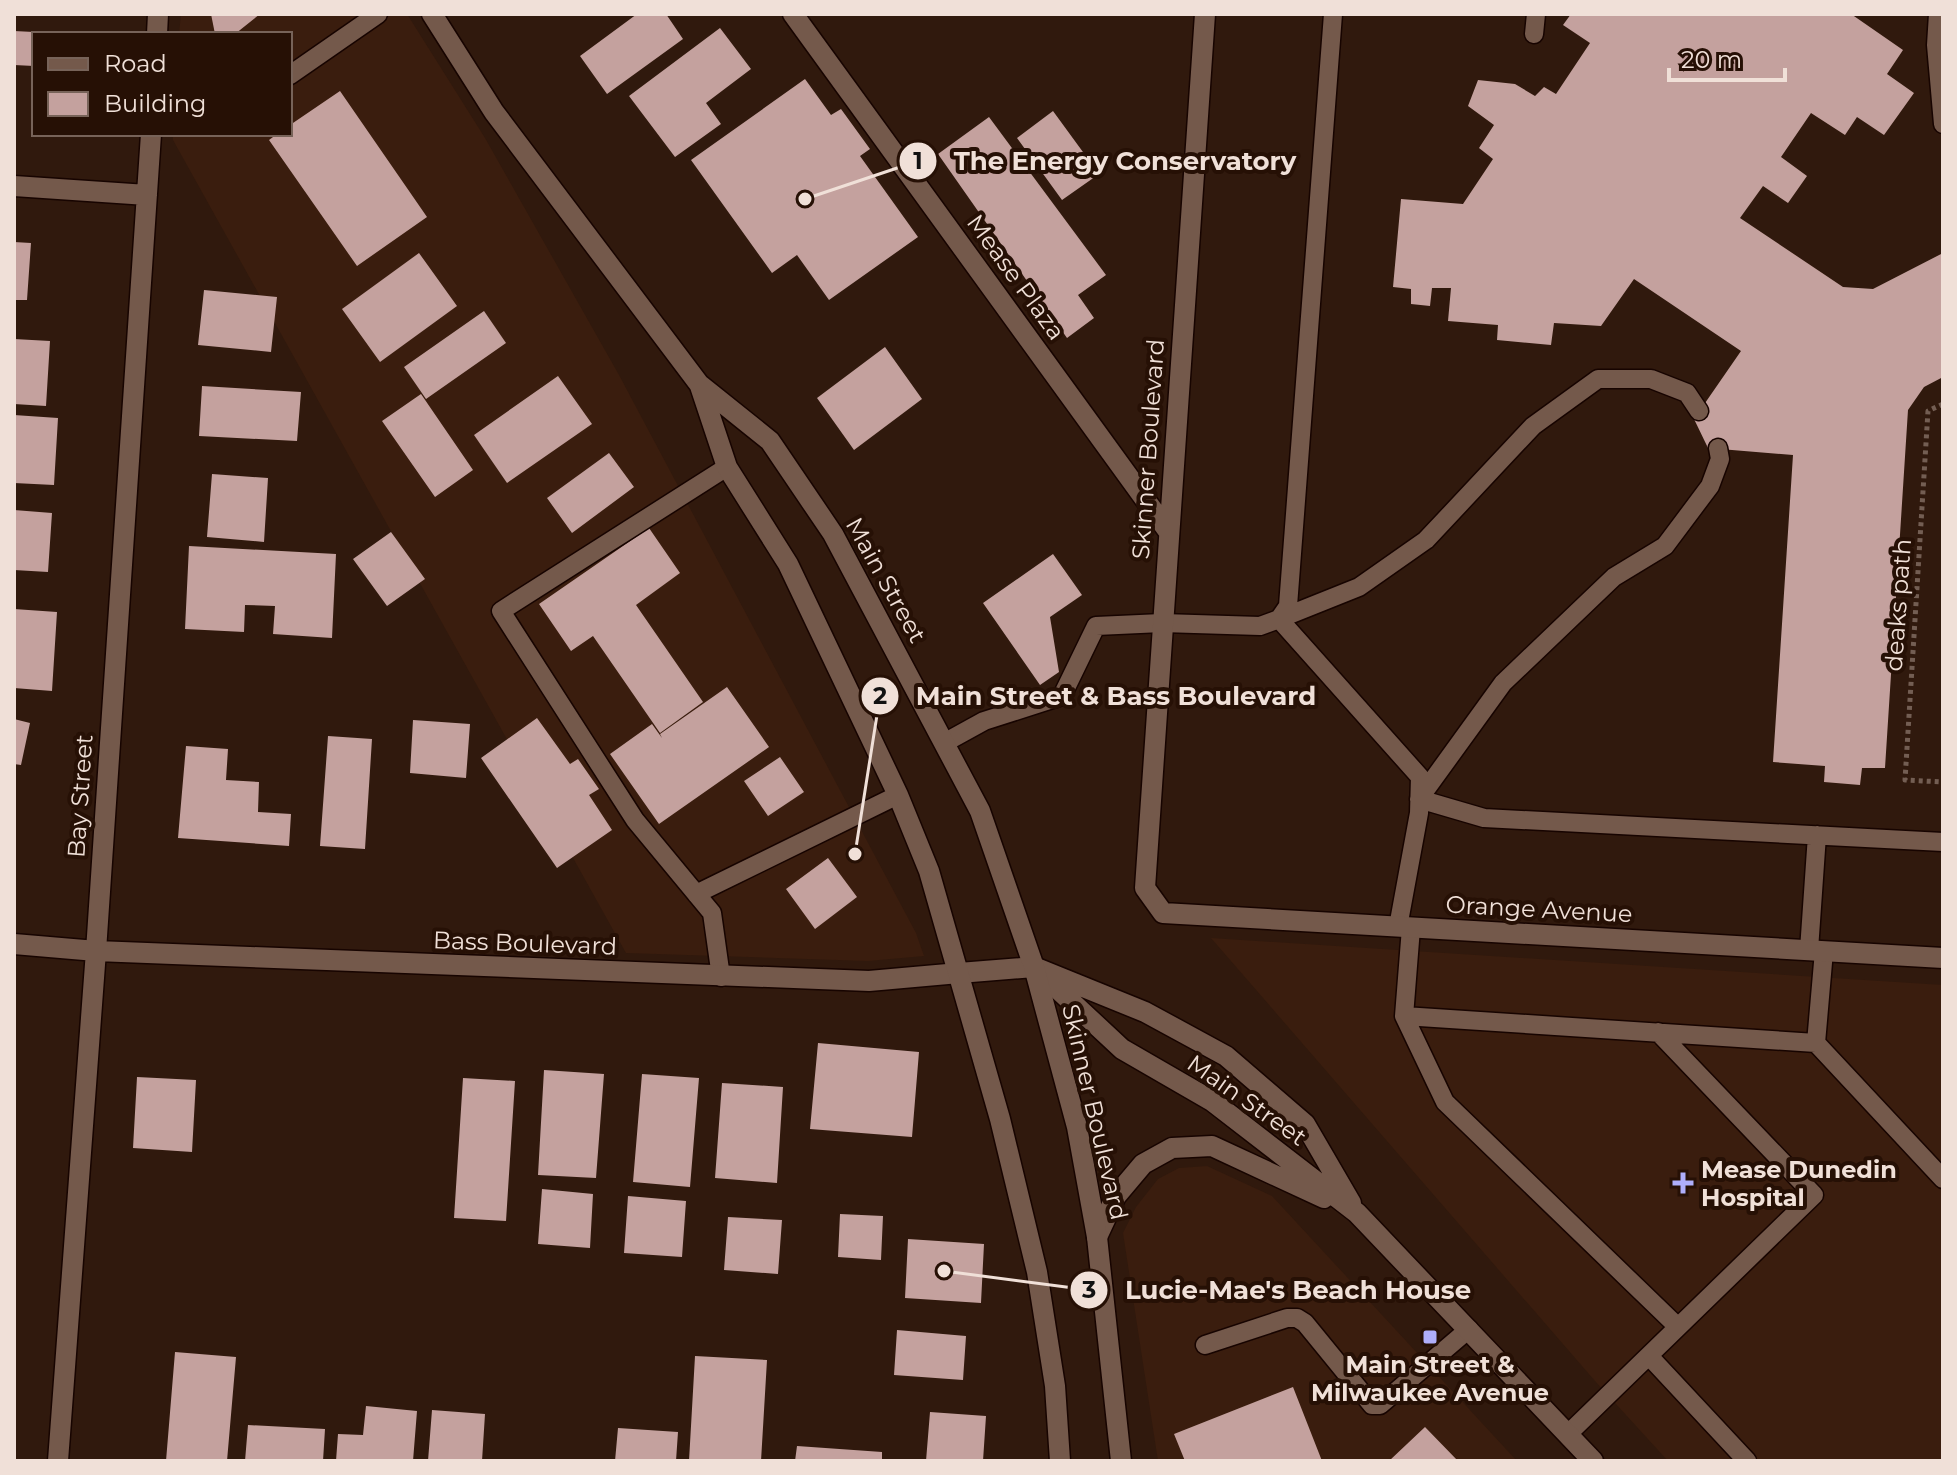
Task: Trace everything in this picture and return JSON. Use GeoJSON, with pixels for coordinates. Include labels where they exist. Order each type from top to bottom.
{"type":"FeatureCollection","features":[{"type":"Feature","properties":{"kind":"street","name":"Main Street"},"geometry":{"type":"LineString","coordinates":[[432,14],[494,112],[699,384],[770,441],[833,534],[980,811],[1034,967],[1122,1049],[1212,1101],[1357,1213],[1593,1461]]}},
{"type":"Feature","properties":{"kind":"street","name":"Mease Plaza"},"geometry":{"type":"LineString","coordinates":[[793,14],[1168,531]]}},
{"type":"Feature","properties":{"kind":"street","name":"Skinner Boulevard"},"geometry":{"type":"LineString","coordinates":[[1145,888],[1205,14]]}},
{"type":"Feature","properties":{"kind":"street","name":"Bay Street"},"geometry":{"type":"LineString","coordinates":[[58,1461],[151,136]]}},
{"type":"Feature","properties":{"kind":"street"},"geometry":{"type":"LineString","coordinates":[[14,186],[147,195]]}},
{"type":"Feature","properties":{"kind":"street","name":"Main Street"},"geometry":{"type":"LineString","coordinates":[[699,384],[727,467],[788,564],[898,795],[929,871],[959,973]]}},
{"type":"Feature","properties":{"kind":"street","name":"Orange Avenue"},"geometry":{"type":"LineString","coordinates":[[1145,888],[1163,913],[1943,958]]}},
{"type":"Feature","properties":{"kind":"street","name":"Bass Boulevard"},"geometry":{"type":"LineString","coordinates":[[14,944],[96,951],[869,981],[1034,967]]}},
{"type":"Feature","properties":{"kind":"street","name":"Main Street"},"geometry":{"type":"LineString","coordinates":[[1034,967],[1145,1012],[1226,1056],[1305,1124],[1357,1213]]}},
{"type":"Feature","properties":{"kind":"street","name":"Skinner Boulevard"},"geometry":{"type":"LineString","coordinates":[[1034,967],[1075,1119],[1097,1237],[1121,1461]]}},
{"type":"Feature","properties":{"kind":"street"},"geometry":{"type":"LineString","coordinates":[[959,973],[1000,1119],[1037,1272],[1055,1386],[1060,1461]]}},
{"type":"Feature","properties":{"kind":"street"},"geometry":{"type":"LineString","coordinates":[[1097,1237],[1116,1196],[1143,1164],[1172,1148],[1212,1146],[1357,1213]]}},
{"type":"Feature","properties":{"kind":"lane"},"geometry":{"type":"LineString","coordinates":[[292,74],[378,14]]}},
{"type":"Feature","properties":{"kind":"lane"},"geometry":{"type":"LineString","coordinates":[[1279,619],[1288,606],[1333,14]]}},
{"type":"Feature","properties":{"kind":"lane"},"geometry":{"type":"LineString","coordinates":[[1534,34],[1536,14]]}},
{"type":"Feature","properties":{"kind":"lane"},"geometry":{"type":"LineString","coordinates":[[1938,14],[1936,45],[1943,124]]}},
{"type":"Feature","properties":{"kind":"lane"},"geometry":{"type":"LineString","coordinates":[[944,743],[984,721],[1062,696],[1096,626],[1162,623],[1260,626],[1359,587],[1426,540],[1533,426],[1598,379],[1651,379],[1687,393],[1699,411]]}},
{"type":"Feature","properties":{"kind":"lane"},"geometry":{"type":"LineString","coordinates":[[1419,799],[1503,683],[1614,577],[1665,546],[1710,486],[1720,459],[1718,448]]}},
{"type":"Feature","properties":{"kind":"lane"},"geometry":{"type":"LineString","coordinates":[[721,977],[712,913],[635,820],[501,611],[727,467]]}},
{"type":"Feature","properties":{"kind":"lane"},"geometry":{"type":"LineString","coordinates":[[1279,619],[1420,777],[1404,927],[1404,1016],[1445,1102],[1678,1327]]}},
{"type":"Feature","properties":{"kind":"lane"},"geometry":{"type":"LineString","coordinates":[[696,894],[898,795]]}},
{"type":"Feature","properties":{"kind":"lane"},"geometry":{"type":"LineString","coordinates":[[1419,799],[1484,818],[1943,842]]}},
{"type":"Feature","properties":{"kind":"lane"},"geometry":{"type":"LineString","coordinates":[[1816,1043],[1817,835]]}},
{"type":"Feature","properties":{"kind":"lane"},"geometry":{"type":"LineString","coordinates":[[1404,1016],[1816,1043],[1943,1179]]}},
{"type":"Feature","properties":{"kind":"lane"},"geometry":{"type":"LineString","coordinates":[[1568,1434],[1814,1195],[1658,1032]]}},
{"type":"Feature","properties":{"kind":"lane"},"geometry":{"type":"LineString","coordinates":[[1205,1345],[1287,1318],[1297,1318],[1312,1331],[1372,1405],[1380,1405],[1469,1329]]}},
{"type":"Feature","properties":{"kind":"lane"},"geometry":{"type":"LineString","coordinates":[[1649,1356],[1747,1461]]}},
{"type":"Feature","properties":{"kind":"path","name":"deaks path"},"geometry":{"type":"LineString","coordinates":[[1943,404],[1928,411],[1905,780],[1943,782]]}},
{"type":"Feature","properties":{"kind":"shaded area"},"geometry":{"type":"Polygon","coordinates":[[[181,14],[407,14],[485,138],[619,375],[916,933],[924,956],[868,961],[626,953],[173,140],[173,136],[292,136],[292,32],[179,32],[181,14]]]}},
{"type":"Feature","properties":{"kind":"shaded area","name":"Mease Dunedin Hospital"},"geometry":{"type":"Polygon","coordinates":[[[1211,938],[1943,985],[1943,1461],[1668,1461],[1211,938]]]}},
{"type":"Feature","properties":{"kind":"shaded area"},"geometry":{"type":"Polygon","coordinates":[[[1207,1166],[1272,1196],[1517,1461],[1158,1461],[1123,1233],[1136,1207],[1158,1179],[1179,1168],[1207,1166]]]}},
{"type":"Feature","properties":{"kind":"building"},"geometry":{"type":"Polygon","coordinates":[[[211,14],[260,14],[238,32],[215,32],[211,14]]]}},
{"type":"Feature","properties":{"kind":"building"},"geometry":{"type":"Polygon","coordinates":[[[637,14],[666,14],[683,39],[607,94],[580,56],[637,14]]]}},
{"type":"Feature","properties":{"kind":"building"},"geometry":{"type":"Polygon","coordinates":[[[1571,14],[1851,14],[1903,50],[1887,74],[1914,93],[1884,135],[1857,117],[1845,135],[1811,113],[1781,157],[1807,176],[1788,203],[1763,186],[1740,218],[1843,287],[1873,289],[1943,253],[1943,377],[1924,387],[1908,410],[1885,768],[1862,768],[1860,785],[1824,782],[1825,766],[1773,762],[1793,455],[1708,448],[1694,419],[1741,351],[1634,279],[1601,326],[1554,323],[1551,345],[1497,340],[1498,325],[1448,321],[1451,288],[1432,288],[1430,306],[1411,304],[1411,289],[1393,287],[1401,199],[1463,204],[1493,159],[1479,148],[1494,125],[1468,106],[1478,80],[1515,84],[1535,96],[1544,87],[1556,94],[1590,43],[1563,25],[1571,14]]]}},
{"type":"Feature","properties":{"kind":"building"},"geometry":{"type":"Polygon","coordinates":[[[720,28],[751,69],[706,103],[721,124],[675,157],[629,96],[720,28]]]}},
{"type":"Feature","properties":{"kind":"building"},"geometry":{"type":"Polygon","coordinates":[[[14,31],[34,32],[32,66],[14,65],[14,31]]]}},
{"type":"Feature","properties":{"kind":"building"},"geometry":{"type":"Polygon","coordinates":[[[805,79],[831,115],[841,109],[870,149],[860,156],[918,237],[829,300],[797,255],[772,273],[691,160],[805,79]]]}},
{"type":"Feature","properties":{"kind":"building"},"geometry":{"type":"Polygon","coordinates":[[[340,91],[427,217],[357,266],[269,140],[274,136],[292,136],[292,124],[340,91]]]}},
{"type":"Feature","properties":{"kind":"building"},"geometry":{"type":"Polygon","coordinates":[[[1053,111],[1099,174],[1062,200],[1017,138],[1053,111]]]}},
{"type":"Feature","properties":{"kind":"building"},"geometry":{"type":"Polygon","coordinates":[[[989,117],[1106,275],[1078,295],[1094,318],[1067,338],[938,154],[989,117]]]}},
{"type":"Feature","properties":{"kind":"building"},"geometry":{"type":"Polygon","coordinates":[[[14,242],[31,243],[27,300],[14,300],[14,242]]]}},
{"type":"Feature","properties":{"kind":"building"},"geometry":{"type":"Polygon","coordinates":[[[419,253],[457,306],[380,362],[342,309],[419,253]]]}},
{"type":"Feature","properties":{"kind":"building"},"geometry":{"type":"Polygon","coordinates":[[[204,290],[277,297],[271,352],[198,345],[204,290]]]}},
{"type":"Feature","properties":{"kind":"building"},"geometry":{"type":"Polygon","coordinates":[[[484,311],[506,343],[426,399],[404,367],[484,311]]]}},
{"type":"Feature","properties":{"kind":"building"},"geometry":{"type":"Polygon","coordinates":[[[14,339],[50,341],[46,406],[14,404],[14,339]]]}},
{"type":"Feature","properties":{"kind":"building"},"geometry":{"type":"Polygon","coordinates":[[[885,347],[922,399],[854,450],[817,398],[885,347]]]}},
{"type":"Feature","properties":{"kind":"building"},"geometry":{"type":"Polygon","coordinates":[[[558,376],[592,424],[507,483],[474,435],[558,376]]]}},
{"type":"Feature","properties":{"kind":"building"},"geometry":{"type":"Polygon","coordinates":[[[202,386],[301,392],[297,441],[199,436],[202,386]]]}},
{"type":"Feature","properties":{"kind":"building"},"geometry":{"type":"Polygon","coordinates":[[[421,394],[473,470],[435,497],[382,421],[421,394]]]}},
{"type":"Feature","properties":{"kind":"building"},"geometry":{"type":"Polygon","coordinates":[[[14,415],[58,418],[54,485],[14,483],[14,415]]]}},
{"type":"Feature","properties":{"kind":"building"},"geometry":{"type":"Polygon","coordinates":[[[609,453],[634,487],[572,533],[547,498],[609,453]]]}},
{"type":"Feature","properties":{"kind":"building"},"geometry":{"type":"Polygon","coordinates":[[[212,474],[268,478],[264,542],[207,537],[212,474]]]}},
{"type":"Feature","properties":{"kind":"building"},"geometry":{"type":"Polygon","coordinates":[[[14,510],[52,513],[48,572],[14,570],[14,510]]]}},
{"type":"Feature","properties":{"kind":"building"},"geometry":{"type":"Polygon","coordinates":[[[649,528],[680,573],[636,605],[703,702],[660,733],[593,636],[571,651],[539,604],[649,528]]]}},
{"type":"Feature","properties":{"kind":"building"},"geometry":{"type":"Polygon","coordinates":[[[391,532],[425,579],[387,606],[353,559],[391,532]]]}},
{"type":"Feature","properties":{"kind":"building"},"geometry":{"type":"Polygon","coordinates":[[[189,546],[336,554],[332,638],[273,634],[275,606],[245,605],[244,632],[185,629],[189,546]]]}},
{"type":"Feature","properties":{"kind":"building"},"geometry":{"type":"Polygon","coordinates":[[[1053,554],[1082,595],[1050,617],[1059,672],[1040,685],[983,603],[1053,554]]]}},
{"type":"Feature","properties":{"kind":"building"},"geometry":{"type":"Polygon","coordinates":[[[14,609],[57,612],[52,691],[14,688],[14,609]]]}},
{"type":"Feature","properties":{"kind":"building"},"geometry":{"type":"Polygon","coordinates":[[[727,687],[769,747],[659,824],[610,754],[652,724],[662,738],[660,734],[727,687]]]}},
{"type":"Feature","properties":{"kind":"building"},"geometry":{"type":"Polygon","coordinates":[[[537,718],[570,764],[578,759],[599,789],[589,795],[612,830],[557,868],[481,758],[537,718]]]}},
{"type":"Feature","properties":{"kind":"building"},"geometry":{"type":"Polygon","coordinates":[[[14,719],[30,723],[21,765],[14,764],[14,719]]]}},
{"type":"Feature","properties":{"kind":"building"},"geometry":{"type":"Polygon","coordinates":[[[413,720],[470,724],[466,778],[410,773],[413,720]]]}},
{"type":"Feature","properties":{"kind":"building"},"geometry":{"type":"Polygon","coordinates":[[[328,736],[372,739],[365,849],[320,846],[328,736]]]}},
{"type":"Feature","properties":{"kind":"building"},"geometry":{"type":"Polygon","coordinates":[[[186,746],[228,749],[226,780],[259,782],[258,812],[291,814],[289,846],[178,838],[186,746]]]}},
{"type":"Feature","properties":{"kind":"building"},"geometry":{"type":"Polygon","coordinates":[[[780,757],[804,792],[768,816],[744,781],[780,757]]]}},
{"type":"Feature","properties":{"kind":"building"},"geometry":{"type":"Polygon","coordinates":[[[828,858],[857,897],[815,929],[786,889],[828,858]]]}},
{"type":"Feature","properties":{"kind":"building"},"geometry":{"type":"Polygon","coordinates":[[[818,1043],[919,1052],[912,1137],[810,1129],[818,1043]]]}},
{"type":"Feature","properties":{"kind":"building"},"geometry":{"type":"Polygon","coordinates":[[[544,1070],[604,1074],[596,1178],[538,1175],[544,1070]]]}},
{"type":"Feature","properties":{"kind":"building"},"geometry":{"type":"Polygon","coordinates":[[[642,1074],[699,1078],[690,1187],[633,1182],[642,1074]]]}},
{"type":"Feature","properties":{"kind":"building"},"geometry":{"type":"Polygon","coordinates":[[[137,1077],[196,1080],[192,1152],[133,1148],[137,1077]]]}},
{"type":"Feature","properties":{"kind":"building"},"geometry":{"type":"Polygon","coordinates":[[[463,1078],[515,1081],[506,1221],[454,1218],[463,1078]]]}},
{"type":"Feature","properties":{"kind":"building"},"geometry":{"type":"Polygon","coordinates":[[[722,1083],[783,1087],[777,1183],[715,1178],[722,1083]]]}},
{"type":"Feature","properties":{"kind":"building"},"geometry":{"type":"Polygon","coordinates":[[[542,1189],[593,1194],[590,1248],[538,1244],[542,1189]]]}},
{"type":"Feature","properties":{"kind":"building"},"geometry":{"type":"Polygon","coordinates":[[[628,1196],[686,1201],[682,1257],[624,1253],[628,1196]]]}},
{"type":"Feature","properties":{"kind":"building"},"geometry":{"type":"Polygon","coordinates":[[[840,1214],[883,1216],[881,1260],[838,1257],[840,1214]]]}},
{"type":"Feature","properties":{"kind":"building"},"geometry":{"type":"Polygon","coordinates":[[[728,1217],[782,1220],[778,1274],[724,1270],[728,1217]]]}},
{"type":"Feature","properties":{"kind":"building"},"geometry":{"type":"Polygon","coordinates":[[[908,1239],[984,1244],[981,1303],[905,1298],[908,1239]]]}},
{"type":"Feature","properties":{"kind":"building"},"geometry":{"type":"Polygon","coordinates":[[[897,1330],[966,1336],[963,1380],[894,1375],[897,1330]]]}},
{"type":"Feature","properties":{"kind":"building"},"geometry":{"type":"Polygon","coordinates":[[[175,1352],[236,1357],[227,1461],[166,1461],[175,1352]]]}},
{"type":"Feature","properties":{"kind":"building"},"geometry":{"type":"Polygon","coordinates":[[[695,1356],[767,1360],[761,1461],[689,1461],[695,1356]]]}},
{"type":"Feature","properties":{"kind":"building"},"geometry":{"type":"Polygon","coordinates":[[[1293,1387],[1322,1461],[1185,1461],[1174,1434],[1293,1387]]]}},
{"type":"Feature","properties":{"kind":"building"},"geometry":{"type":"Polygon","coordinates":[[[366,1406],[417,1411],[413,1461],[336,1461],[338,1434],[363,1435],[366,1406]]]}},
{"type":"Feature","properties":{"kind":"building"},"geometry":{"type":"Polygon","coordinates":[[[432,1410],[485,1414],[482,1461],[428,1461],[432,1410]]]}},
{"type":"Feature","properties":{"kind":"building"},"geometry":{"type":"Polygon","coordinates":[[[930,1412],[986,1416],[983,1461],[926,1461],[930,1412]]]}},
{"type":"Feature","properties":{"kind":"building"},"geometry":{"type":"Polygon","coordinates":[[[248,1425],[325,1429],[323,1461],[245,1461],[248,1425]]]}},
{"type":"Feature","properties":{"kind":"building"},"geometry":{"type":"Polygon","coordinates":[[[1425,1427],[1458,1461],[1389,1461],[1425,1427]]]}},
{"type":"Feature","properties":{"kind":"building"},"geometry":{"type":"Polygon","coordinates":[[[618,1428],[678,1432],[676,1461],[615,1461],[618,1428]]]}},
{"type":"Feature","properties":{"kind":"building"},"geometry":{"type":"Polygon","coordinates":[[[797,1446],[882,1452],[882,1461],[795,1461],[797,1446]]]}},
{"type":"Feature","properties":{"kind":"place","name":"The Energy Conservatory"},"geometry":{"type":"Point","coordinates":[805,199]}},
{"type":"Feature","properties":{"kind":"place","name":"Main Street & Bass Boulevard"},"geometry":{"type":"Point","coordinates":[855,854]}},
{"type":"Feature","properties":{"kind":"place","name":"Mease Dunedin Hospital"},"geometry":{"type":"Point","coordinates":[1683,1183]}},
{"type":"Feature","properties":{"kind":"place","name":"Lucie-Mae's Beach House"},"geometry":{"type":"Point","coordinates":[944,1271]}},
{"type":"Feature","properties":{"kind":"place","name":"Main Street & Milwaukee Avenue"},"geometry":{"type":"Point","coordinates":[1430,1337]}}]}
